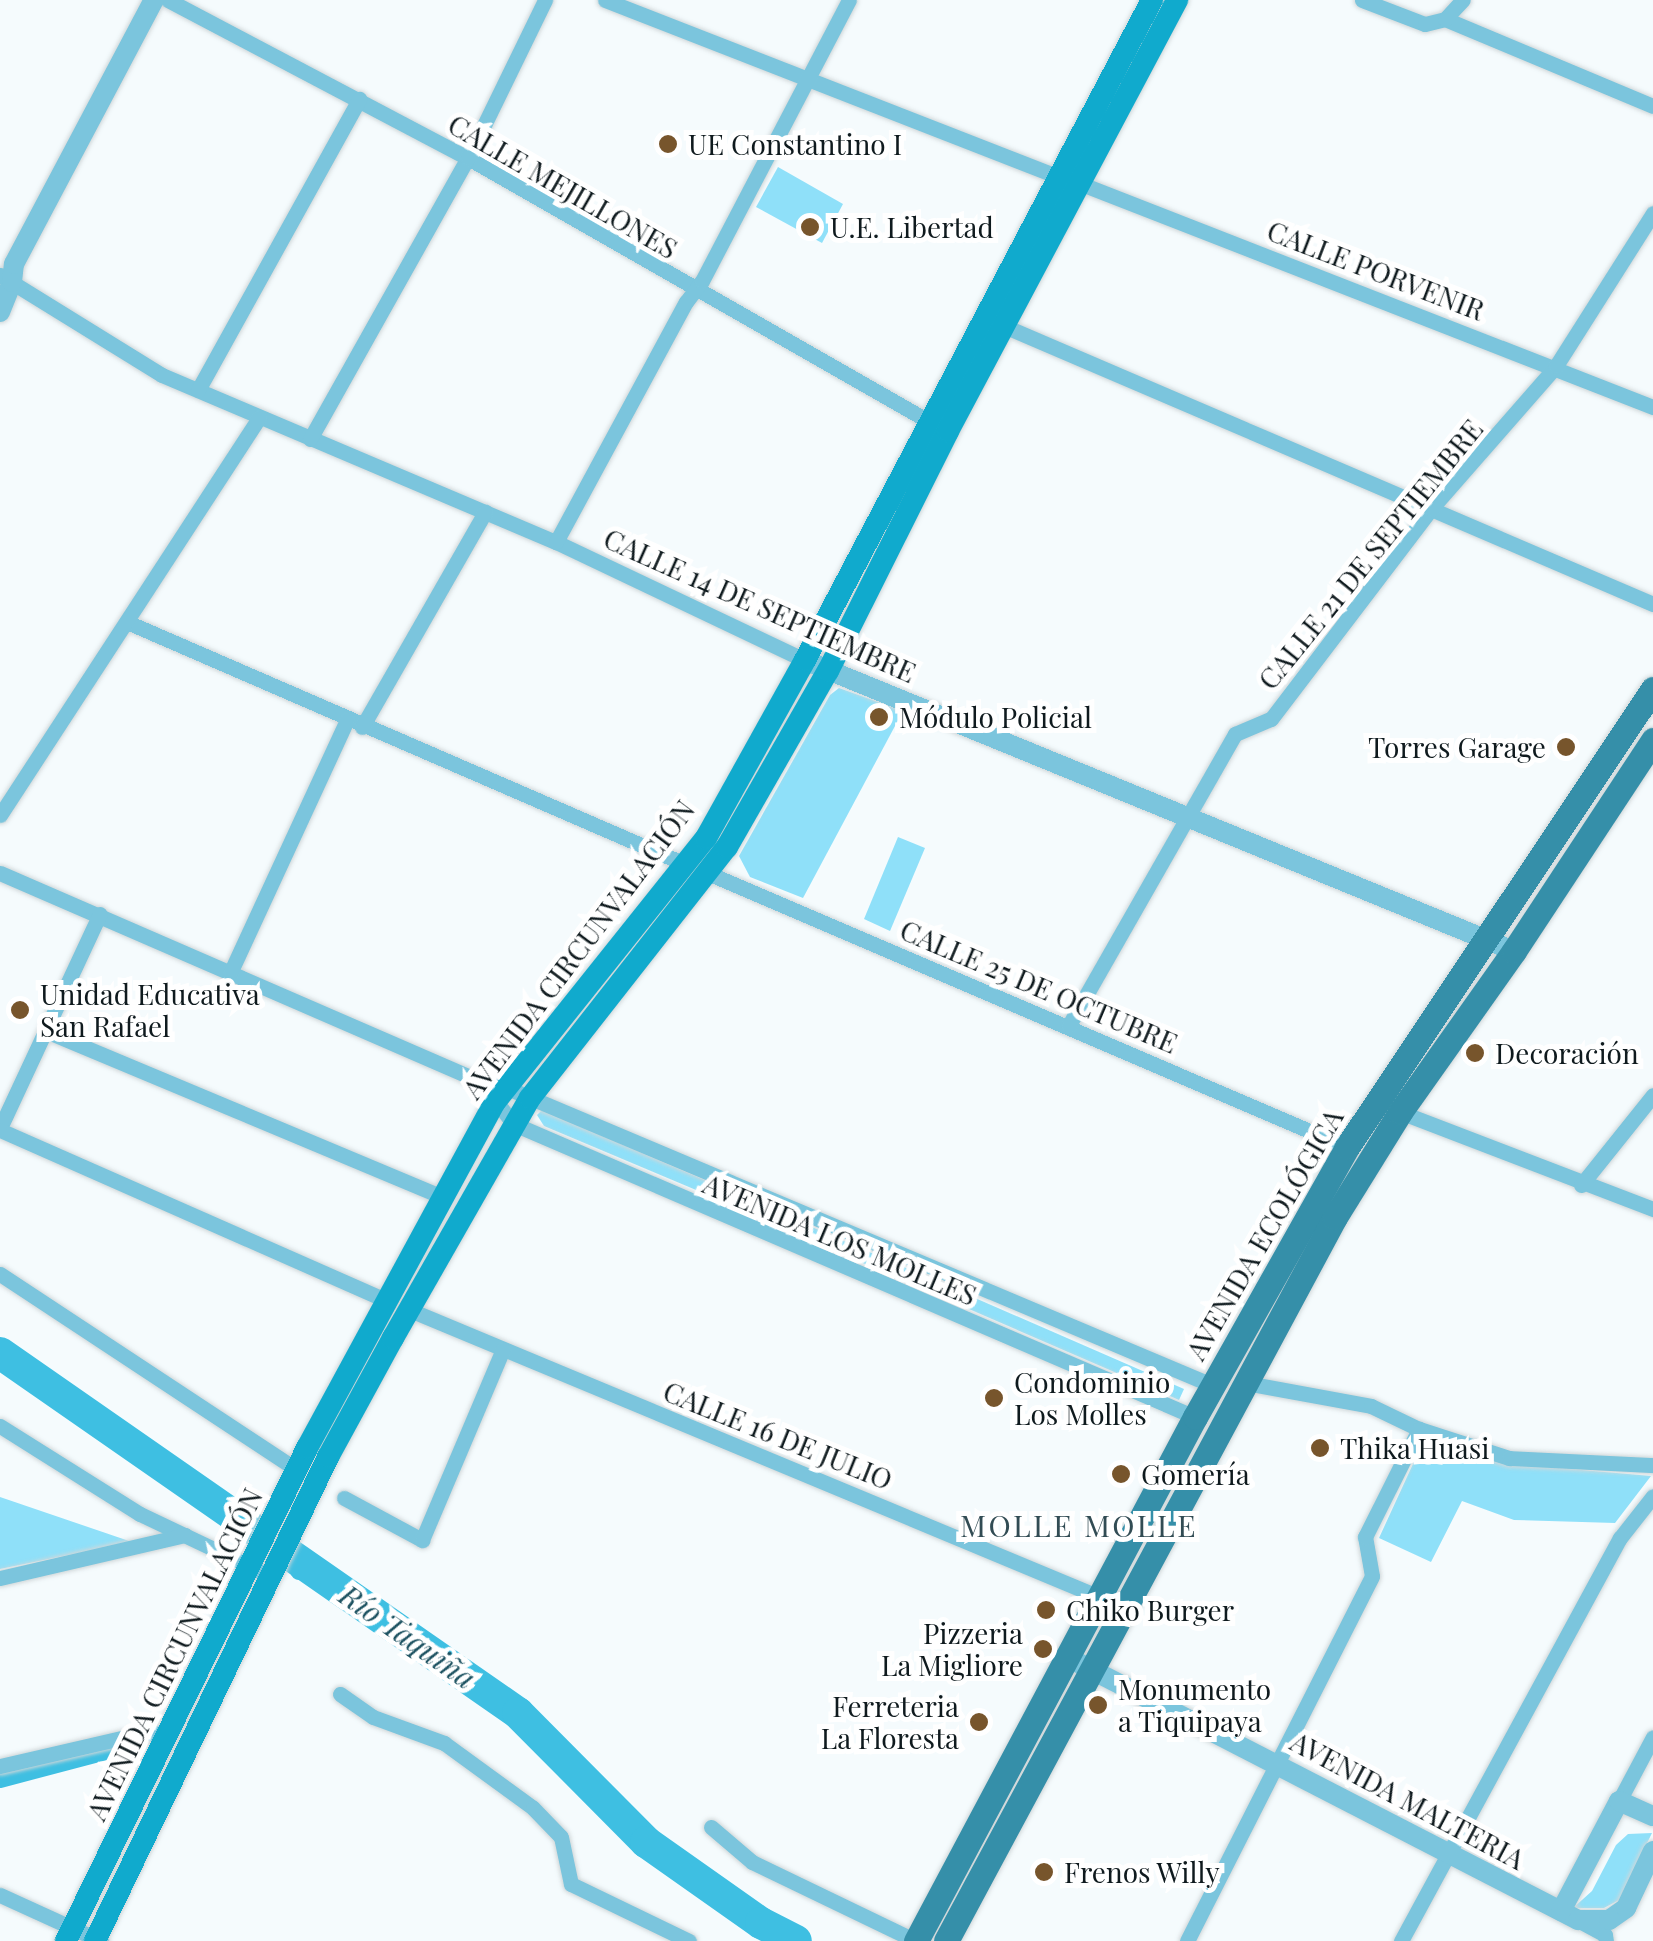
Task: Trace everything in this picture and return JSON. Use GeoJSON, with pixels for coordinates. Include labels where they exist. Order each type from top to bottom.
{"type":"FeatureCollection","features":[{"type":"Feature","properties":{"kind":"main road","name":"AVENIDA CIRCUNVALACIÓN"},"geometry":{"type":"LineString","coordinates":[[97,1940],[289,1514],[328,1457],[530,1098],[710,874],[828,671],[1004,326],[1152,0]]}},
{"type":"Feature","properties":{"kind":"main road","name":"AVENIDA CIRCUNVALACIÓN"},"geometry":{"type":"LineString","coordinates":[[289,1514],[297,1470],[495,1091],[706,838],[930,422],[1177,0]]}},
{"type":"Feature","properties":{"kind":"main road","name":"AVENIDA ECOLÓGICA"},"geometry":{"type":"LineString","coordinates":[[916,1941],[1195,1416],[1347,1147],[1653,689]]}},
{"type":"Feature","properties":{"kind":"main road","name":"AVENIDA ECOLÓGICA"},"geometry":{"type":"LineString","coordinates":[[946,1941],[1246,1384],[1343,1222],[1400,1112],[1514,951],[1653,740]]}},
{"type":"Feature","properties":{"kind":"main road","name":"AVENIDA CIRCUNVALACIÓN"},"geometry":{"type":"LineString","coordinates":[[69,1936],[168,1735],[265,1564]]}},
{"type":"Feature","properties":{"kind":"street"},"geometry":{"type":"LineString","coordinates":[[0,312],[6,278],[154,0]]}},
{"type":"Feature","properties":{"kind":"street","name":"CALLE MEJILLONES"},"geometry":{"type":"LineString","coordinates":[[168,0],[468,158],[694,291],[930,422]]}},
{"type":"Feature","properties":{"kind":"street"},"geometry":{"type":"LineString","coordinates":[[310,439],[468,158],[545,0]]}},
{"type":"Feature","properties":{"kind":"street","name":"CALLE PORVENIR"},"geometry":{"type":"LineString","coordinates":[[605,0],[1556,366],[1653,407]]}},
{"type":"Feature","properties":{"kind":"street"},"geometry":{"type":"LineString","coordinates":[[556,542],[849,0]]}},
{"type":"Feature","properties":{"kind":"street"},"geometry":{"type":"LineString","coordinates":[[1362,0],[1425,24],[1445,19],[1463,0]]}},
{"type":"Feature","properties":{"kind":"street"},"geometry":{"type":"LineString","coordinates":[[1445,19],[1653,106]]}},
{"type":"Feature","properties":{"kind":"street"},"geometry":{"type":"LineString","coordinates":[[198,390],[358,99]]}},
{"type":"Feature","properties":{"kind":"street","name":"CALLE 21 DE SEPTIEMBRE"},"geometry":{"type":"LineString","coordinates":[[1068,1025],[1234,734],[1271,719],[1430,509],[1556,366],[1653,213]]}},
{"type":"Feature","properties":{"kind":"street","name":"CALLE 14 DE SEPTIEMBRE"},"geometry":{"type":"LineString","coordinates":[[6,278],[162,375],[556,542],[828,671],[1514,951]]}},
{"type":"Feature","properties":{"kind":"street"},"geometry":{"type":"LineString","coordinates":[[1004,326],[1653,604]]}},
{"type":"Feature","properties":{"kind":"street"},"geometry":{"type":"LineString","coordinates":[[0,816],[259,417]]}},
{"type":"Feature","properties":{"kind":"street"},"geometry":{"type":"LineString","coordinates":[[231,971],[355,724],[485,512]]}},
{"type":"Feature","properties":{"kind":"street"},"geometry":{"type":"LineString","coordinates":[[126,622],[685,864]]}},
{"type":"Feature","properties":{"kind":"street","name":"AVENIDA LOS MOLLES"},"geometry":{"type":"LineString","coordinates":[[0,873],[231,971],[495,1091],[530,1098],[1212,1386]]}},
{"type":"Feature","properties":{"kind":"street","name":"CALLE 25 DE OCTUBRE"},"geometry":{"type":"LineString","coordinates":[[710,874],[1347,1147]]}},
{"type":"Feature","properties":{"kind":"street"},"geometry":{"type":"LineString","coordinates":[[100,914],[0,1129],[388,1302]]}},
{"type":"Feature","properties":{"kind":"street"},"geometry":{"type":"LineString","coordinates":[[46,1031],[442,1198]]}},
{"type":"Feature","properties":{"kind":"street","name":"AVENIDA LOS MOLLES"},"geometry":{"type":"LineString","coordinates":[[495,1091],[514,1124],[1195,1416]]}},
{"type":"Feature","properties":{"kind":"street"},"geometry":{"type":"LineString","coordinates":[[1582,1185],[1653,1095]]}},
{"type":"Feature","properties":{"kind":"street"},"geometry":{"type":"LineString","coordinates":[[1400,1112],[1653,1210]]}},
{"type":"Feature","properties":{"kind":"street"},"geometry":{"type":"LineString","coordinates":[[0,1274],[297,1470]]}},
{"type":"Feature","properties":{"kind":"street","name":"CALLE 16 DE JULIO"},"geometry":{"type":"LineString","coordinates":[[410,1310],[1126,1608]]}},
{"type":"Feature","properties":{"kind":"street"},"geometry":{"type":"LineString","coordinates":[[344,1498],[422,1540],[503,1350]]}},
{"type":"Feature","properties":{"kind":"street"},"geometry":{"type":"LineString","coordinates":[[1246,1384],[1371,1406],[1419,1429],[1510,1458],[1653,1466]]}},
{"type":"Feature","properties":{"kind":"street"},"geometry":{"type":"LineString","coordinates":[[0,1426],[140,1514],[184,1535],[265,1564]]}},
{"type":"Feature","properties":{"kind":"street"},"geometry":{"type":"LineString","coordinates":[[1186,1941],[1372,1576],[1365,1537],[1419,1429]]}},
{"type":"Feature","properties":{"kind":"street"},"geometry":{"type":"LineString","coordinates":[[1401,1941],[1620,1538],[1653,1496]]}},
{"type":"Feature","properties":{"kind":"street"},"geometry":{"type":"LineString","coordinates":[[0,1578],[184,1535]]}},
{"type":"Feature","properties":{"kind":"street","name":"AVENIDA MALTERIA"},"geometry":{"type":"LineString","coordinates":[[1068,1657],[1275,1760],[1605,1935],[1606,1941]]}},
{"type":"Feature","properties":{"kind":"street"},"geometry":{"type":"LineString","coordinates":[[340,1694],[373,1717],[444,1743],[533,1808],[561,1837],[572,1884],[689,1941]]}},
{"type":"Feature","properties":{"kind":"street"},"geometry":{"type":"LineString","coordinates":[[0,1766],[148,1732],[168,1735]]}},
{"type":"Feature","properties":{"kind":"street"},"geometry":{"type":"LineString","coordinates":[[1653,1737],[1619,1802],[1570,1916],[1609,1920],[1626,1908],[1653,1851]]}},
{"type":"Feature","properties":{"kind":"street"},"geometry":{"type":"LineString","coordinates":[[1619,1802],[1653,1816]]}},
{"type":"Feature","properties":{"kind":"street"},"geometry":{"type":"LineString","coordinates":[[711,1827],[752,1862],[916,1941]]}},
{"type":"Feature","properties":{"kind":"street"},"geometry":{"type":"LineString","coordinates":[[0,1894],[69,1936],[97,1940]]}},
{"type":"Feature","properties":{"kind":"shaded area"},"geometry":{"type":"Polygon","coordinates":[[[778,167],[843,204],[822,243],[756,207],[778,167]]]}},
{"type":"Feature","properties":{"kind":"shaded area"},"geometry":{"type":"Polygon","coordinates":[[[839,688],[903,711],[803,898],[750,877],[739,856],[830,695],[839,688]]]}},
{"type":"Feature","properties":{"kind":"shaded area"},"geometry":{"type":"Polygon","coordinates":[[[898,837],[925,848],[890,931],[864,919],[898,837]]]}},
{"type":"Feature","properties":{"kind":"shaded area"},"geometry":{"type":"Polygon","coordinates":[[[542,1110],[758,1203],[753,1214],[544,1126],[537,1115],[542,1110]]]}},
{"type":"Feature","properties":{"kind":"shaded area"},"geometry":{"type":"Polygon","coordinates":[[[773,1210],[1184,1389],[1179,1400],[768,1222],[773,1210]]]}},
{"type":"Feature","properties":{"kind":"shaded area"},"geometry":{"type":"Polygon","coordinates":[[[1428,1439],[1512,1464],[1651,1476],[1615,1523],[1514,1520],[1462,1501],[1431,1562],[1379,1538],[1423,1442],[1428,1439]]]}},
{"type":"Feature","properties":{"kind":"shaded area"},"geometry":{"type":"Polygon","coordinates":[[[0,1497],[132,1542],[0,1569],[0,1497]]]}},
{"type":"Feature","properties":{"kind":"shaded area"},"geometry":{"type":"Polygon","coordinates":[[[1652,1833],[1619,1900],[1604,1908],[1573,1908],[1592,1891],[1616,1845],[1628,1834],[1652,1833]]]}},
{"type":"Feature","properties":{"kind":"waterway","name":"Río Taquiña"},"geometry":{"type":"LineString","coordinates":[[0,1353],[518,1713],[646,1842],[761,1923],[796,1941]]}},
{"type":"Feature","properties":{"kind":"waterway","name":"Río Taquiña"},"geometry":{"type":"LineString","coordinates":[[299,1571],[306,1562]]}},
{"type":"Feature","properties":{"kind":"waterway"},"geometry":{"type":"LineString","coordinates":[[0,1779],[136,1743]]}},
{"type":"Feature","properties":{"kind":"place","name":"UE Constantino I"},"geometry":{"type":"Point","coordinates":[668,144]}},
{"type":"Feature","properties":{"kind":"place","name":"U.E. Libertad"},"geometry":{"type":"Point","coordinates":[810,227]}},
{"type":"Feature","properties":{"kind":"place","name":"Módulo Policial"},"geometry":{"type":"Point","coordinates":[879,717]}},
{"type":"Feature","properties":{"kind":"place","name":"Torres Garage"},"geometry":{"type":"Point","coordinates":[1566,747]}},
{"type":"Feature","properties":{"kind":"place","name":"Unidad Educativa San Rafael"},"geometry":{"type":"Point","coordinates":[20,1010]}},
{"type":"Feature","properties":{"kind":"place","name":"Decoración"},"geometry":{"type":"Point","coordinates":[1475,1053]}},
{"type":"Feature","properties":{"kind":"place","name":"Condominio Los Molles"},"geometry":{"type":"Point","coordinates":[994,1398]}},
{"type":"Feature","properties":{"kind":"place","name":"Thika Huasi"},"geometry":{"type":"Point","coordinates":[1320,1448]}},
{"type":"Feature","properties":{"kind":"place","name":"Gomería"},"geometry":{"type":"Point","coordinates":[1121,1474]}},
{"type":"Feature","properties":{"kind":"place","name":"Chiko Burger"},"geometry":{"type":"Point","coordinates":[1046,1610]}},
{"type":"Feature","properties":{"kind":"place","name":"Pizzeria La Migliore"},"geometry":{"type":"Point","coordinates":[1043,1649]}},
{"type":"Feature","properties":{"kind":"place","name":"Monumento a Tiquipaya"},"geometry":{"type":"Point","coordinates":[1098,1705]}},
{"type":"Feature","properties":{"kind":"place","name":"Ferreteria La Floresta"},"geometry":{"type":"Point","coordinates":[979,1722]}},
{"type":"Feature","properties":{"kind":"place","name":"Frenos Willy"},"geometry":{"type":"Point","coordinates":[1044,1872]}},
{"type":"Feature","properties":{"kind":"district","name":"MOLLE MOLLE"},"geometry":{"type":"Point","coordinates":[1079,1525]}}]}
